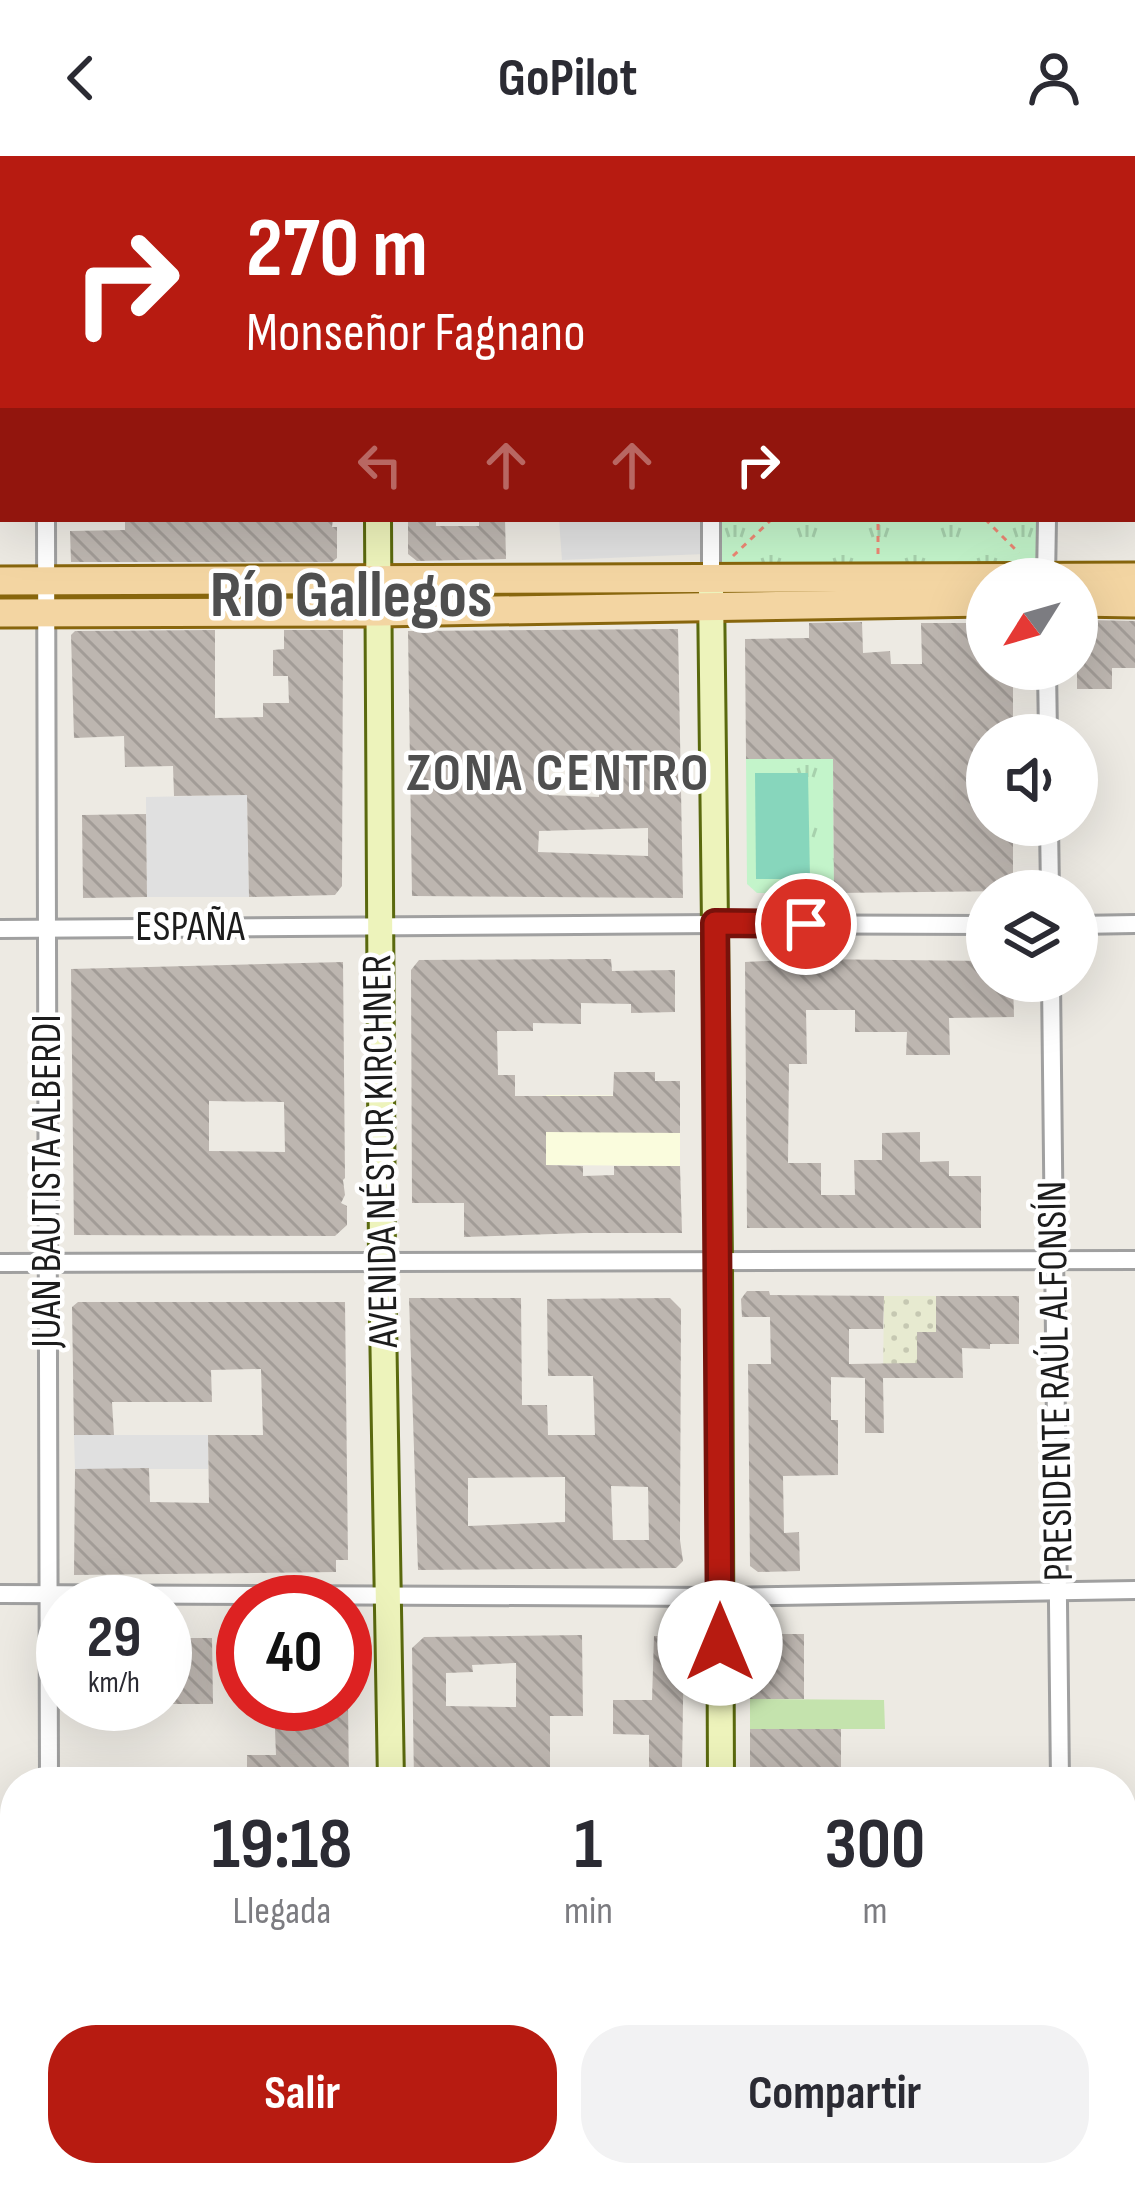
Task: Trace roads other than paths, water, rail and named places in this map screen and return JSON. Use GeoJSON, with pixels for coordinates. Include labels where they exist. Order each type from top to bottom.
{"type":"FeatureCollection","features":[{"type":"Feature","properties":{"kind":"main road","name":"AVENIDA NÉSTOR KIRCHNER"},"geometry":{"type":"LineString","coordinates":[[378,522],[391,1767]]}},
{"type":"Feature","properties":{"kind":"main road"},"geometry":{"type":"LineString","coordinates":[[0,581],[716,582],[966,575]]}},
{"type":"Feature","properties":{"kind":"main road"},"geometry":{"type":"LineString","coordinates":[[1098,575],[1135,577]]}},
{"type":"Feature","properties":{"kind":"main road"},"geometry":{"type":"LineString","coordinates":[[716,582],[721,1767]]}},
{"type":"Feature","properties":{"kind":"main road"},"geometry":{"type":"LineString","coordinates":[[0,614],[380,612],[716,582],[966,600]]}},
{"type":"Feature","properties":{"kind":"main road"},"geometry":{"type":"LineString","coordinates":[[1098,602],[1135,603]]}},
{"type":"Feature","properties":{"kind":"street","name":"JUAN BAUTISTA ALBERDI"},"geometry":{"type":"LineString","coordinates":[[46,522],[48,1575]]}},
{"type":"Feature","properties":{"kind":"street"},"geometry":{"type":"LineString","coordinates":[[711,522],[716,582]]}},
{"type":"Feature","properties":{"kind":"street"},"geometry":{"type":"LineString","coordinates":[[1043,558],[1047,522]]}},
{"type":"Feature","properties":{"kind":"street"},"geometry":{"type":"LineString","coordinates":[[1098,925],[1135,924]]}},
{"type":"Feature","properties":{"kind":"street","name":"ESPAÑA"},"geometry":{"type":"LineString","coordinates":[[0,928],[966,925]]}},
{"type":"Feature","properties":{"kind":"street","name":"PRESIDENTE RAÚL ALFONSÍN"},"geometry":{"type":"LineString","coordinates":[[1051,1002],[1060,1767]]}},
{"type":"Feature","properties":{"kind":"street"},"geometry":{"type":"LineString","coordinates":[[0,1263],[1135,1260]]}},
{"type":"Feature","properties":{"kind":"street"},"geometry":{"type":"LineString","coordinates":[[192,1593],[720,1597],[1135,1590]]}},
{"type":"Feature","properties":{"kind":"street"},"geometry":{"type":"LineString","coordinates":[[0,1594],[36,1593]]}},
{"type":"Feature","properties":{"kind":"street","name":"JUAN BAUTISTA ALBERDI"},"geometry":{"type":"LineString","coordinates":[[49,1731],[49,1767]]}},
{"type":"Feature","properties":{"kind":"district","name":"Río Gallegos"},"geometry":{"type":"Point","coordinates":[351,596]}},
{"type":"Feature","properties":{"kind":"district","name":"ZONA CENTRO"},"geometry":{"type":"Point","coordinates":[559,773]}}]}
